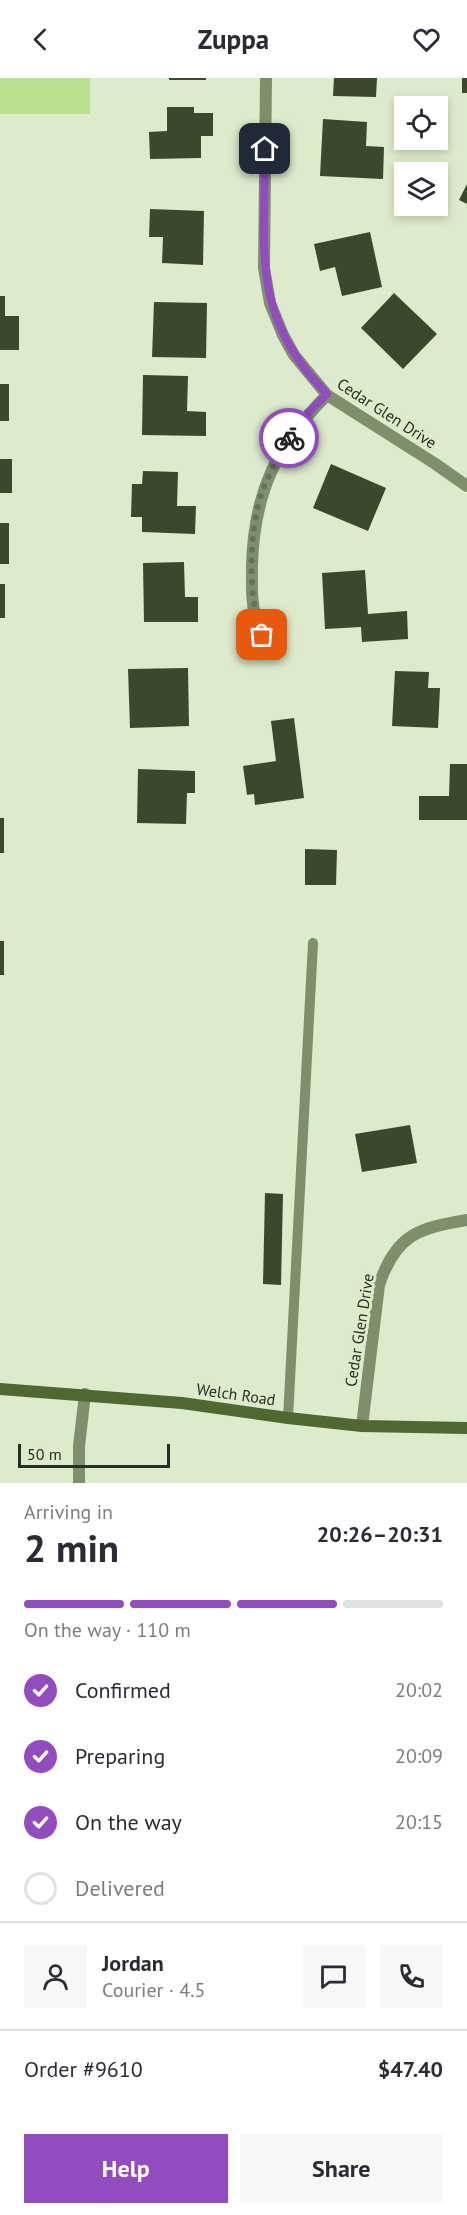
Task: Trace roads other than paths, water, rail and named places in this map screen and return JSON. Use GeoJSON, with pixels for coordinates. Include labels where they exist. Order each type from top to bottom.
{"type":"FeatureCollection","features":[{"type":"Feature","properties":{"kind":"main road","name":"Welch Road"},"geometry":{"type":"LineString","coordinates":[[0,1389],[182,1403],[362,1426],[467,1428]]}},
{"type":"Feature","properties":{"kind":"street","name":"Cedar Glen Drive"},"geometry":{"type":"LineString","coordinates":[[266,78],[266,280],[270,303],[283,335],[294,355],[327,394],[467,486]]}},
{"type":"Feature","properties":{"kind":"street"},"geometry":{"type":"LineString","coordinates":[[268,650],[256,620],[252,596],[257,511],[262,492],[278,456],[292,434],[327,394]]}},
{"type":"Feature","properties":{"kind":"street","name":"Cedar Glen Drive"},"geometry":{"type":"LineString","coordinates":[[362,1426],[380,1285],[384,1270],[392,1257],[413,1234],[438,1225],[467,1220]]}},
{"type":"Feature","properties":{"kind":"street"},"geometry":{"type":"LineString","coordinates":[[79,1483],[79,1446],[85,1394]]}},
{"type":"Feature","properties":{"kind":"lane"},"geometry":{"type":"LineString","coordinates":[[288,1418],[313,943]]}}]}
